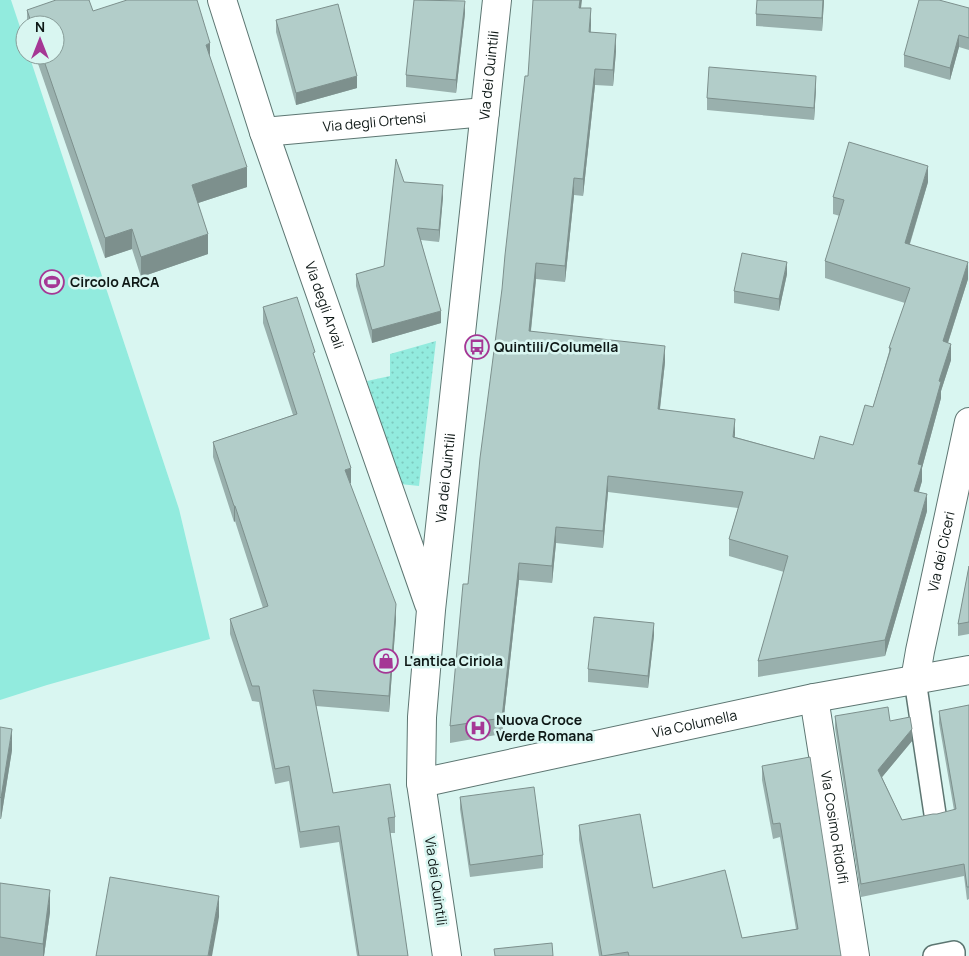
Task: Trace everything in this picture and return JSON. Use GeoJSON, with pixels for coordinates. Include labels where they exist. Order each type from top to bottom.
{"type":"FeatureCollection","features":[{"type":"Feature","properties":{"kind":"street","name":"Via degli Arvali"},"geometry":{"type":"LineString","coordinates":[[222,0],[264,132],[431,610]]}},
{"type":"Feature","properties":{"kind":"street","name":"Via dei Quintili"},"geometry":{"type":"LineString","coordinates":[[446,956],[421,783],[422,716],[431,610],[497,0]]}},
{"type":"Feature","properties":{"kind":"street","name":"Via degli Ortensi"},"geometry":{"type":"LineString","coordinates":[[264,132],[485,112]]}},
{"type":"Feature","properties":{"kind":"street","name":"Via dei Ciceri"},"geometry":{"type":"LineString","coordinates":[[915,680],[969,422]]}},
{"type":"Feature","properties":{"kind":"street","name":"Via Columella"},"geometry":{"type":"LineString","coordinates":[[421,783],[814,698],[969,670]]}},
{"type":"Feature","properties":{"kind":"street","name":"Via Cosimo Ridolfi"},"geometry":{"type":"LineString","coordinates":[[814,698],[856,956]]}},
{"type":"Feature","properties":{"kind":"lane"},"geometry":{"type":"LineString","coordinates":[[915,680],[935,814]]}},
{"type":"Feature","properties":{"kind":"lane"},"geometry":{"type":"LineString","coordinates":[[934,956],[954,952],[954,956]]}},
{"type":"Feature","properties":{"kind":"green space","name":"Circolo ARCA"},"geometry":{"type":"Polygon","coordinates":[[[0,0],[11,0],[16,15],[15,65],[32,65],[179,509],[210,639],[0,700],[0,0]]]}},
{"type":"Feature","properties":{"kind":"green space"},"geometry":{"type":"Polygon","coordinates":[[[436,341],[419,486],[400,484],[367,381],[390,376],[390,354],[436,341]]]}},
{"type":"Feature","properties":{"kind":"building"},"geometry":{"type":"Polygon","coordinates":[[[56,0],[89,0],[93,11],[127,0],[197,0],[210,43],[206,45],[247,167],[192,185],[208,234],[141,257],[132,229],[105,238],[45,65],[65,65],[65,15],[29,15],[27,10],[56,0]]]}},
{"type":"Feature","properties":{"kind":"building"},"geometry":{"type":"Polygon","coordinates":[[[414,0],[465,1],[456,80],[406,75],[414,0]]]}},
{"type":"Feature","properties":{"kind":"building"},"geometry":{"type":"Polygon","coordinates":[[[533,0],[580,0],[579,8],[591,8],[589,32],[616,34],[613,70],[595,69],[583,179],[574,178],[565,266],[536,263],[529,331],[665,346],[658,409],[735,419],[733,437],[814,459],[820,436],[853,445],[865,405],[873,407],[891,348],[889,348],[910,288],[825,261],[844,200],[833,197],[849,142],[928,166],[905,243],[968,262],[943,341],[951,344],[939,381],[941,382],[918,464],[922,465],[914,491],[927,494],[885,640],[758,661],[788,556],[729,539],[743,492],[608,476],[603,531],[556,527],[552,566],[519,563],[502,718],[450,726],[463,584],[468,584],[480,458],[502,289],[525,76],[528,76],[533,0]]]}},
{"type":"Feature","properties":{"kind":"building"},"geometry":{"type":"Polygon","coordinates":[[[757,0],[823,0],[822,18],[756,14],[757,0]]]}},
{"type":"Feature","properties":{"kind":"building"},"geometry":{"type":"Polygon","coordinates":[[[919,0],[939,0],[969,8],[969,38],[959,35],[950,68],[904,55],[919,0]]]}},
{"type":"Feature","properties":{"kind":"building"},"geometry":{"type":"Polygon","coordinates":[[[338,4],[357,76],[296,93],[276,20],[338,4]]]}},
{"type":"Feature","properties":{"kind":"building"},"geometry":{"type":"Polygon","coordinates":[[[709,67],[816,76],[814,108],[707,98],[709,67]]]}},
{"type":"Feature","properties":{"kind":"building"},"geometry":{"type":"Polygon","coordinates":[[[396,159],[404,182],[443,185],[439,230],[417,228],[441,311],[372,330],[356,274],[384,266],[396,159]]]}},
{"type":"Feature","properties":{"kind":"building"},"geometry":{"type":"Polygon","coordinates":[[[742,253],[787,262],[779,299],[734,291],[742,253]]]}},
{"type":"Feature","properties":{"kind":"building"},"geometry":{"type":"Polygon","coordinates":[[[297,297],[315,352],[313,353],[351,468],[345,470],[396,604],[389,696],[313,690],[333,793],[390,784],[395,817],[388,818],[408,956],[359,956],[339,826],[300,832],[289,766],[275,769],[259,686],[252,686],[230,619],[268,606],[213,442],[297,414],[263,307],[297,297]]]}},
{"type":"Feature","properties":{"kind":"building"},"geometry":{"type":"Polygon","coordinates":[[[969,566],[969,622],[958,624],[969,566]]]}},
{"type":"Feature","properties":{"kind":"building"},"geometry":{"type":"Polygon","coordinates":[[[594,617],[654,623],[648,676],[588,669],[594,617]]]}},
{"type":"Feature","properties":{"kind":"building"},"geometry":{"type":"Polygon","coordinates":[[[969,705],[969,887],[967,887],[964,864],[861,884],[835,716],[888,707],[890,721],[910,717],[912,729],[878,770],[902,820],[956,809],[939,711],[969,705]]]}},
{"type":"Feature","properties":{"kind":"building"},"geometry":{"type":"Polygon","coordinates":[[[0,727],[12,729],[1,798],[0,797],[0,727]]]}},
{"type":"Feature","properties":{"kind":"building"},"geometry":{"type":"Polygon","coordinates":[[[810,757],[841,956],[629,956],[628,952],[602,956],[579,825],[640,814],[653,888],[725,870],[742,938],[798,929],[780,823],[773,824],[762,766],[810,757]]]}},
{"type":"Feature","properties":{"kind":"building"},"geometry":{"type":"Polygon","coordinates":[[[534,787],[543,855],[470,865],[460,797],[534,787]]]}},
{"type":"Feature","properties":{"kind":"building"},"geometry":{"type":"Polygon","coordinates":[[[110,877],[219,896],[208,956],[96,956],[110,877]]]}},
{"type":"Feature","properties":{"kind":"building"},"geometry":{"type":"Polygon","coordinates":[[[0,883],[50,890],[43,944],[0,937],[0,883]]]}},
{"type":"Feature","properties":{"kind":"building"},"geometry":{"type":"Polygon","coordinates":[[[552,943],[553,956],[495,956],[494,949],[552,943]]]}},
{"type":"Feature","properties":{"kind":"place","name":"Circolo ARCA"},"geometry":{"type":"Point","coordinates":[52,282]}},
{"type":"Feature","properties":{"kind":"place","name":"Quintili/Columella"},"geometry":{"type":"Point","coordinates":[477,347]}},
{"type":"Feature","properties":{"kind":"place","name":"L'antica Ciriola"},"geometry":{"type":"Point","coordinates":[386,661]}},
{"type":"Feature","properties":{"kind":"place","name":"Nuova Croce Verde Romana"},"geometry":{"type":"Point","coordinates":[478,728]}}]}
